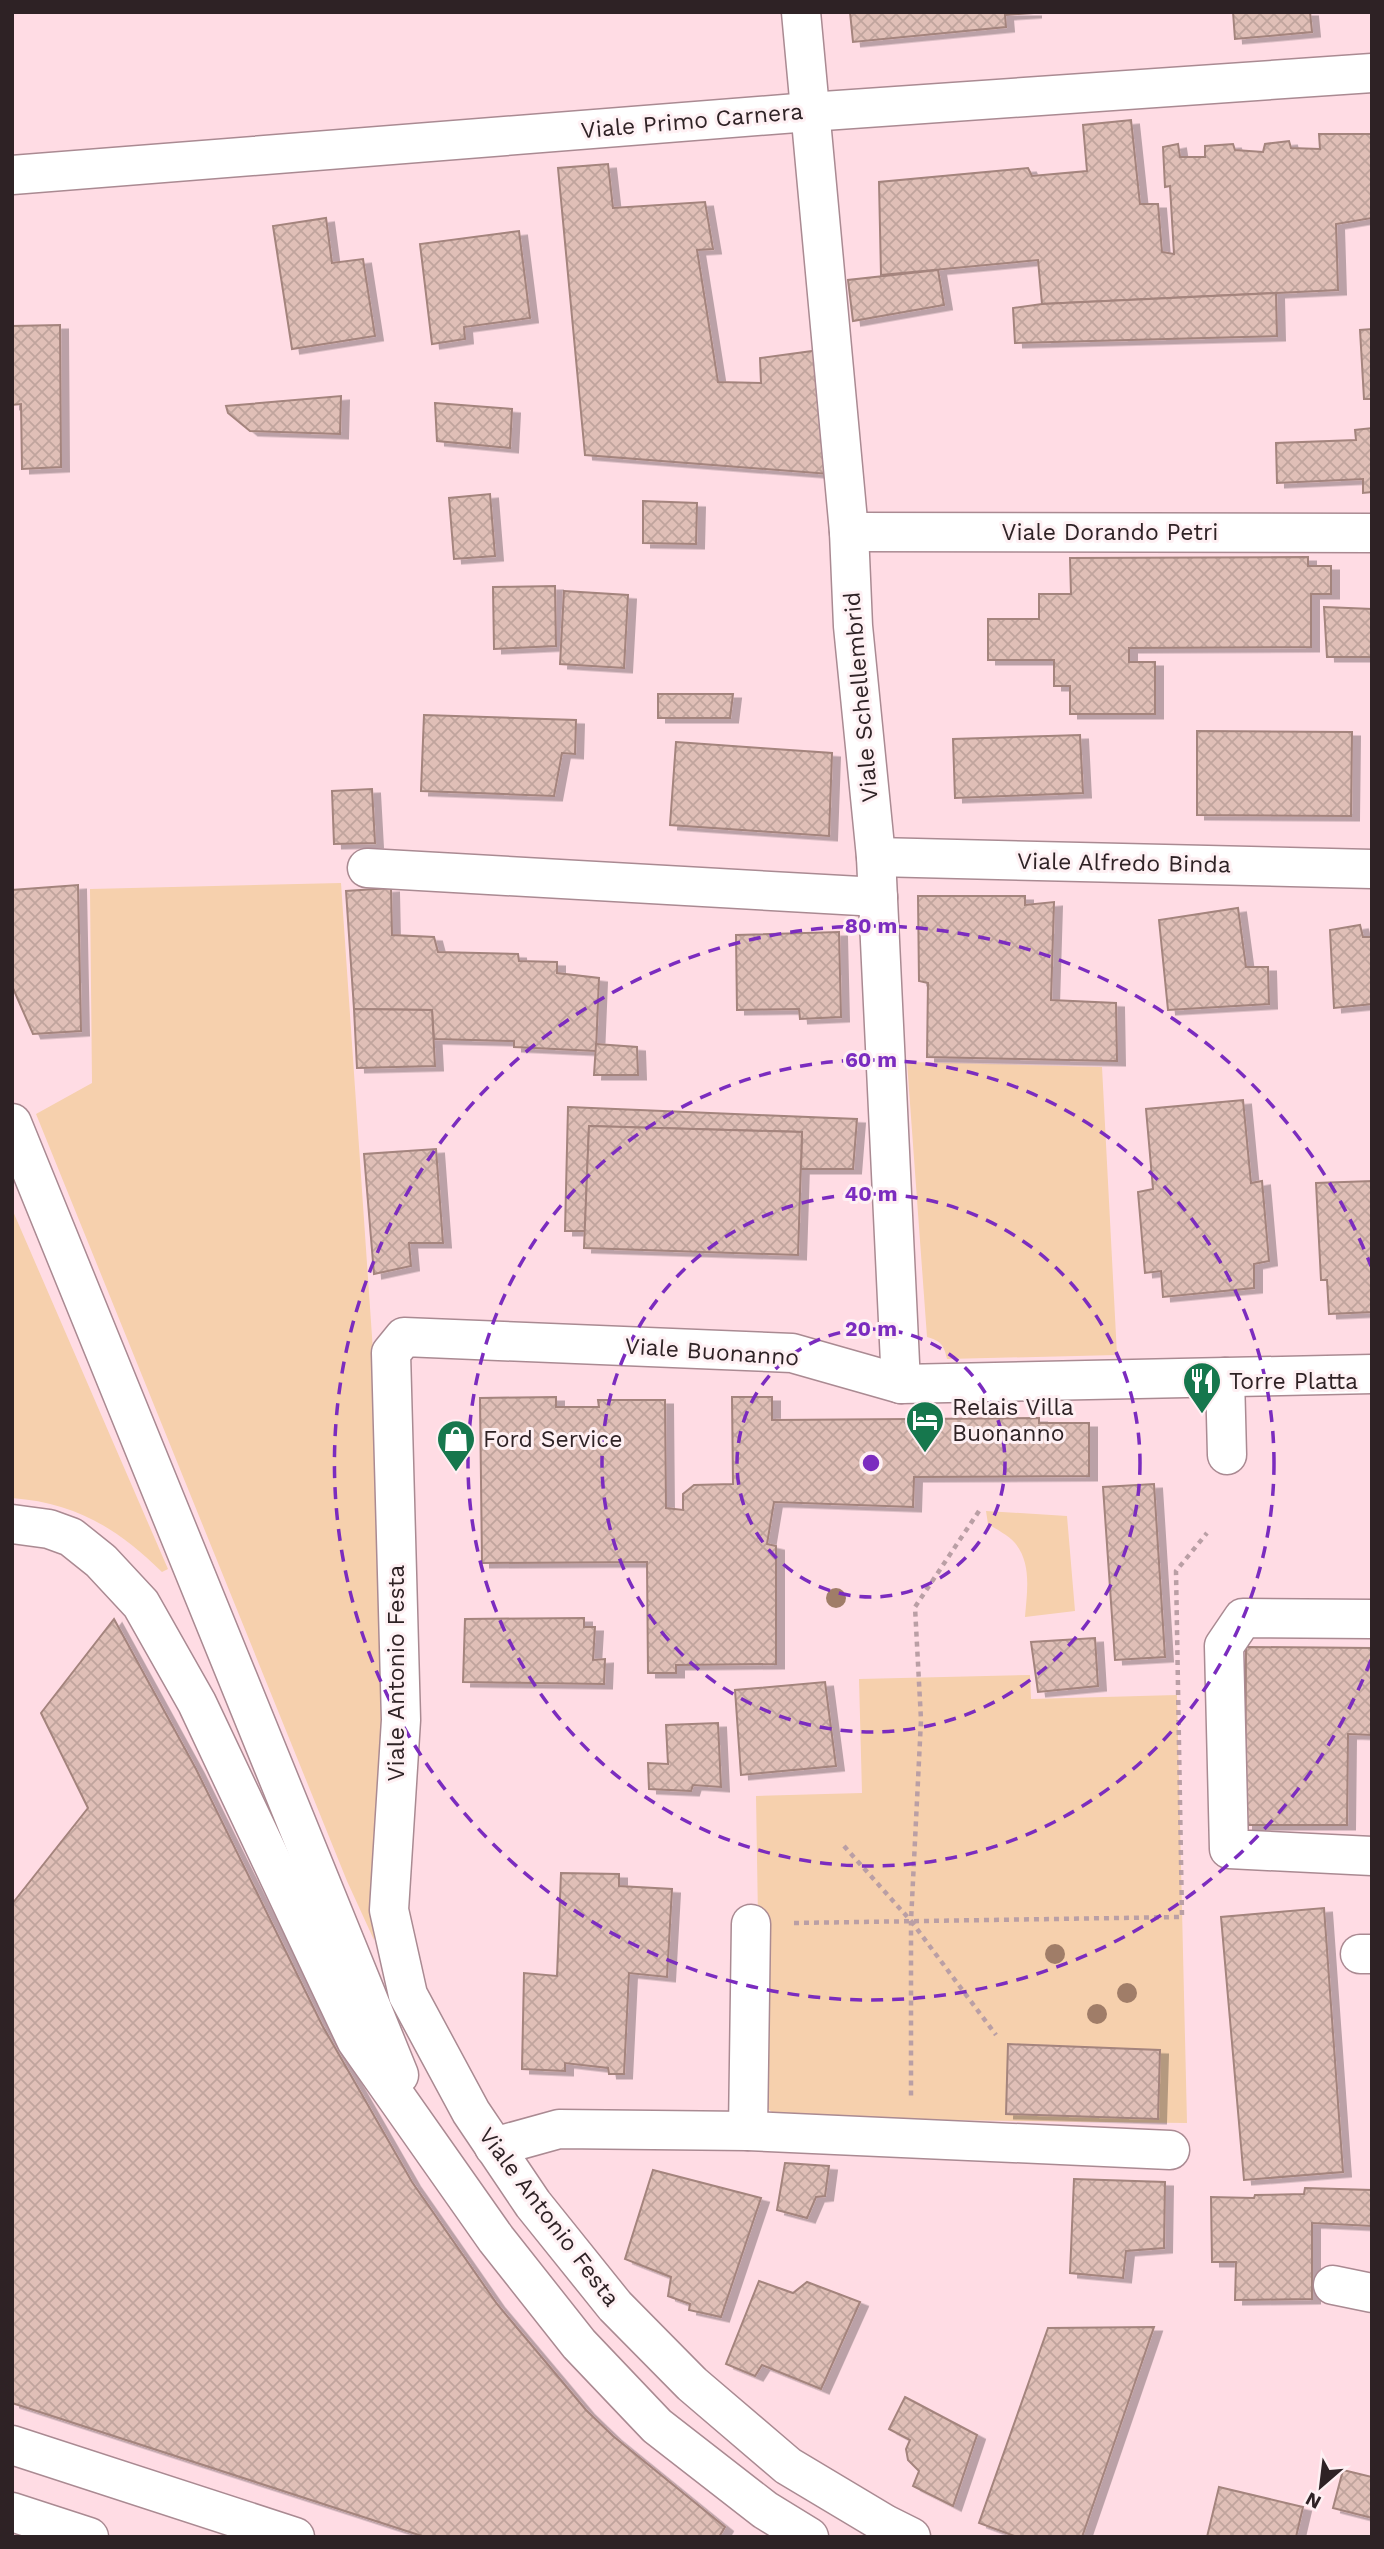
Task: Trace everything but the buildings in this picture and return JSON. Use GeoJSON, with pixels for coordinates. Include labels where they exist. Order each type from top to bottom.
{"type":"FeatureCollection","features":[{"type":"Feature","properties":{"kind":"street","name":"Viale Schellembrid"},"geometry":{"type":"LineString","coordinates":[[801,12],[849,532],[853,626],[876,857],[901,1384]]}},
{"type":"Feature","properties":{"kind":"street","name":"Viale Primo Carnera"},"geometry":{"type":"LineString","coordinates":[[12,175],[809,112],[1372,73]]}},
{"type":"Feature","properties":{"kind":"street","name":"Viale Dorando Petri"},"geometry":{"type":"LineString","coordinates":[[849,532],[1372,533]]}},
{"type":"Feature","properties":{"kind":"street","name":"Viale Alfredo Binda"},"geometry":{"type":"LineString","coordinates":[[876,857],[1372,869]]}},
{"type":"Feature","properties":{"kind":"street"},"geometry":{"type":"LineString","coordinates":[[367,869],[878,897]]}},
{"type":"Feature","properties":{"kind":"street"},"geometry":{"type":"LineString","coordinates":[[12,1123],[426,2142]]}},
{"type":"Feature","properties":{"kind":"street","name":"Viale Buonanno"},"geometry":{"type":"LineString","coordinates":[[391,1353],[404,1337],[792,1353],[901,1384],[1372,1374]]}},
{"type":"Feature","properties":{"kind":"street","name":"Viale Antonio Festa"},"geometry":{"type":"LineString","coordinates":[[391,1353],[401,1720],[389,1910],[408,1995],[471,2112],[533,2204],[615,2306],[692,2384],[788,2466],[911,2537]]}},
{"type":"Feature","properties":{"kind":"street"},"geometry":{"type":"LineString","coordinates":[[1225,1377],[1227,1455]]}},
{"type":"Feature","properties":{"kind":"street"},"geometry":{"type":"LineString","coordinates":[[12,1524],[49,1529],[71,1537],[101,1561],[141,1604],[197,1703],[356,2040],[496,2239],[579,2344],[657,2426],[797,2533]]}},
{"type":"Feature","properties":{"kind":"street"},"geometry":{"type":"LineString","coordinates":[[1372,1619],[1243,1618],[1224,1646],[1228,1849],[1372,1856]]}},
{"type":"Feature","properties":{"kind":"street"},"geometry":{"type":"LineString","coordinates":[[748,2131],[751,1924]]}},
{"type":"Feature","properties":{"kind":"street"},"geometry":{"type":"LineString","coordinates":[[495,2147],[559,2129],[748,2131],[1170,2150]]}},
{"type":"Feature","properties":{"kind":"street"},"geometry":{"type":"LineString","coordinates":[[1333,2285],[1372,2294]]}},
{"type":"Feature","properties":{"kind":"street"},"geometry":{"type":"LineString","coordinates":[[12,2445],[295,2537]]}},
{"type":"Feature","properties":{"kind":"street"},"geometry":{"type":"LineString","coordinates":[[12,2512],[89,2537]]}},
{"type":"Feature","properties":{"kind":"path"},"geometry":{"type":"LineString","coordinates":[[911,2138],[911,1921],[921,1720],[915,1607],[979,1511]]}},
{"type":"Feature","properties":{"kind":"path"},"geometry":{"type":"LineString","coordinates":[[751,1924],[1182,1917],[1176,1571],[1207,1533]]}},
{"type":"Feature","properties":{"kind":"path"},"geometry":{"type":"LineString","coordinates":[[844,1846],[911,1921],[996,2035]]}},
{"type":"Feature","properties":{"kind":"shaded area"},"geometry":{"type":"Polygon","coordinates":[[[341,883],[387,1556],[384,1719],[373,1857],[374,1940],[347,1881],[36,1114],[92,1083],[90,889],[341,883]]]}},
{"type":"Feature","properties":{"kind":"shaded area"},"geometry":{"type":"Polygon","coordinates":[[[907,1062],[1102,1067],[1117,1355],[947,1359],[941,1344],[927,1337],[907,1062]]]}},
{"type":"Feature","properties":{"kind":"shaded area"},"geometry":{"type":"Polygon","coordinates":[[[12,1209],[168,1569],[162,1572],[129,1543],[94,1520],[56,1505],[12,1498],[12,1209]]]}},
{"type":"Feature","properties":{"kind":"shaded area"},"geometry":{"type":"Polygon","coordinates":[[[986,1511],[1067,1516],[1075,1611],[1025,1617],[1027,1578],[1024,1560],[1012,1540],[988,1524],[986,1511]]]}},
{"type":"Feature","properties":{"kind":"shaded area"},"geometry":{"type":"Polygon","coordinates":[[[1030,1675],[1031,1699],[1177,1695],[1187,2123],[779,2118],[761,2103],[756,1796],[862,1793],[859,1679],[1030,1675]]]}},
{"type":"Feature","properties":{"kind":"place","name":"Torre Platta"},"geometry":{"type":"Point","coordinates":[1202,1415]}},
{"type":"Feature","properties":{"kind":"place","name":"Relais Villa Buonanno"},"geometry":{"type":"Point","coordinates":[925,1454]}},
{"type":"Feature","properties":{"kind":"place","name":"Ford Service"},"geometry":{"type":"Point","coordinates":[456,1473]}}]}
